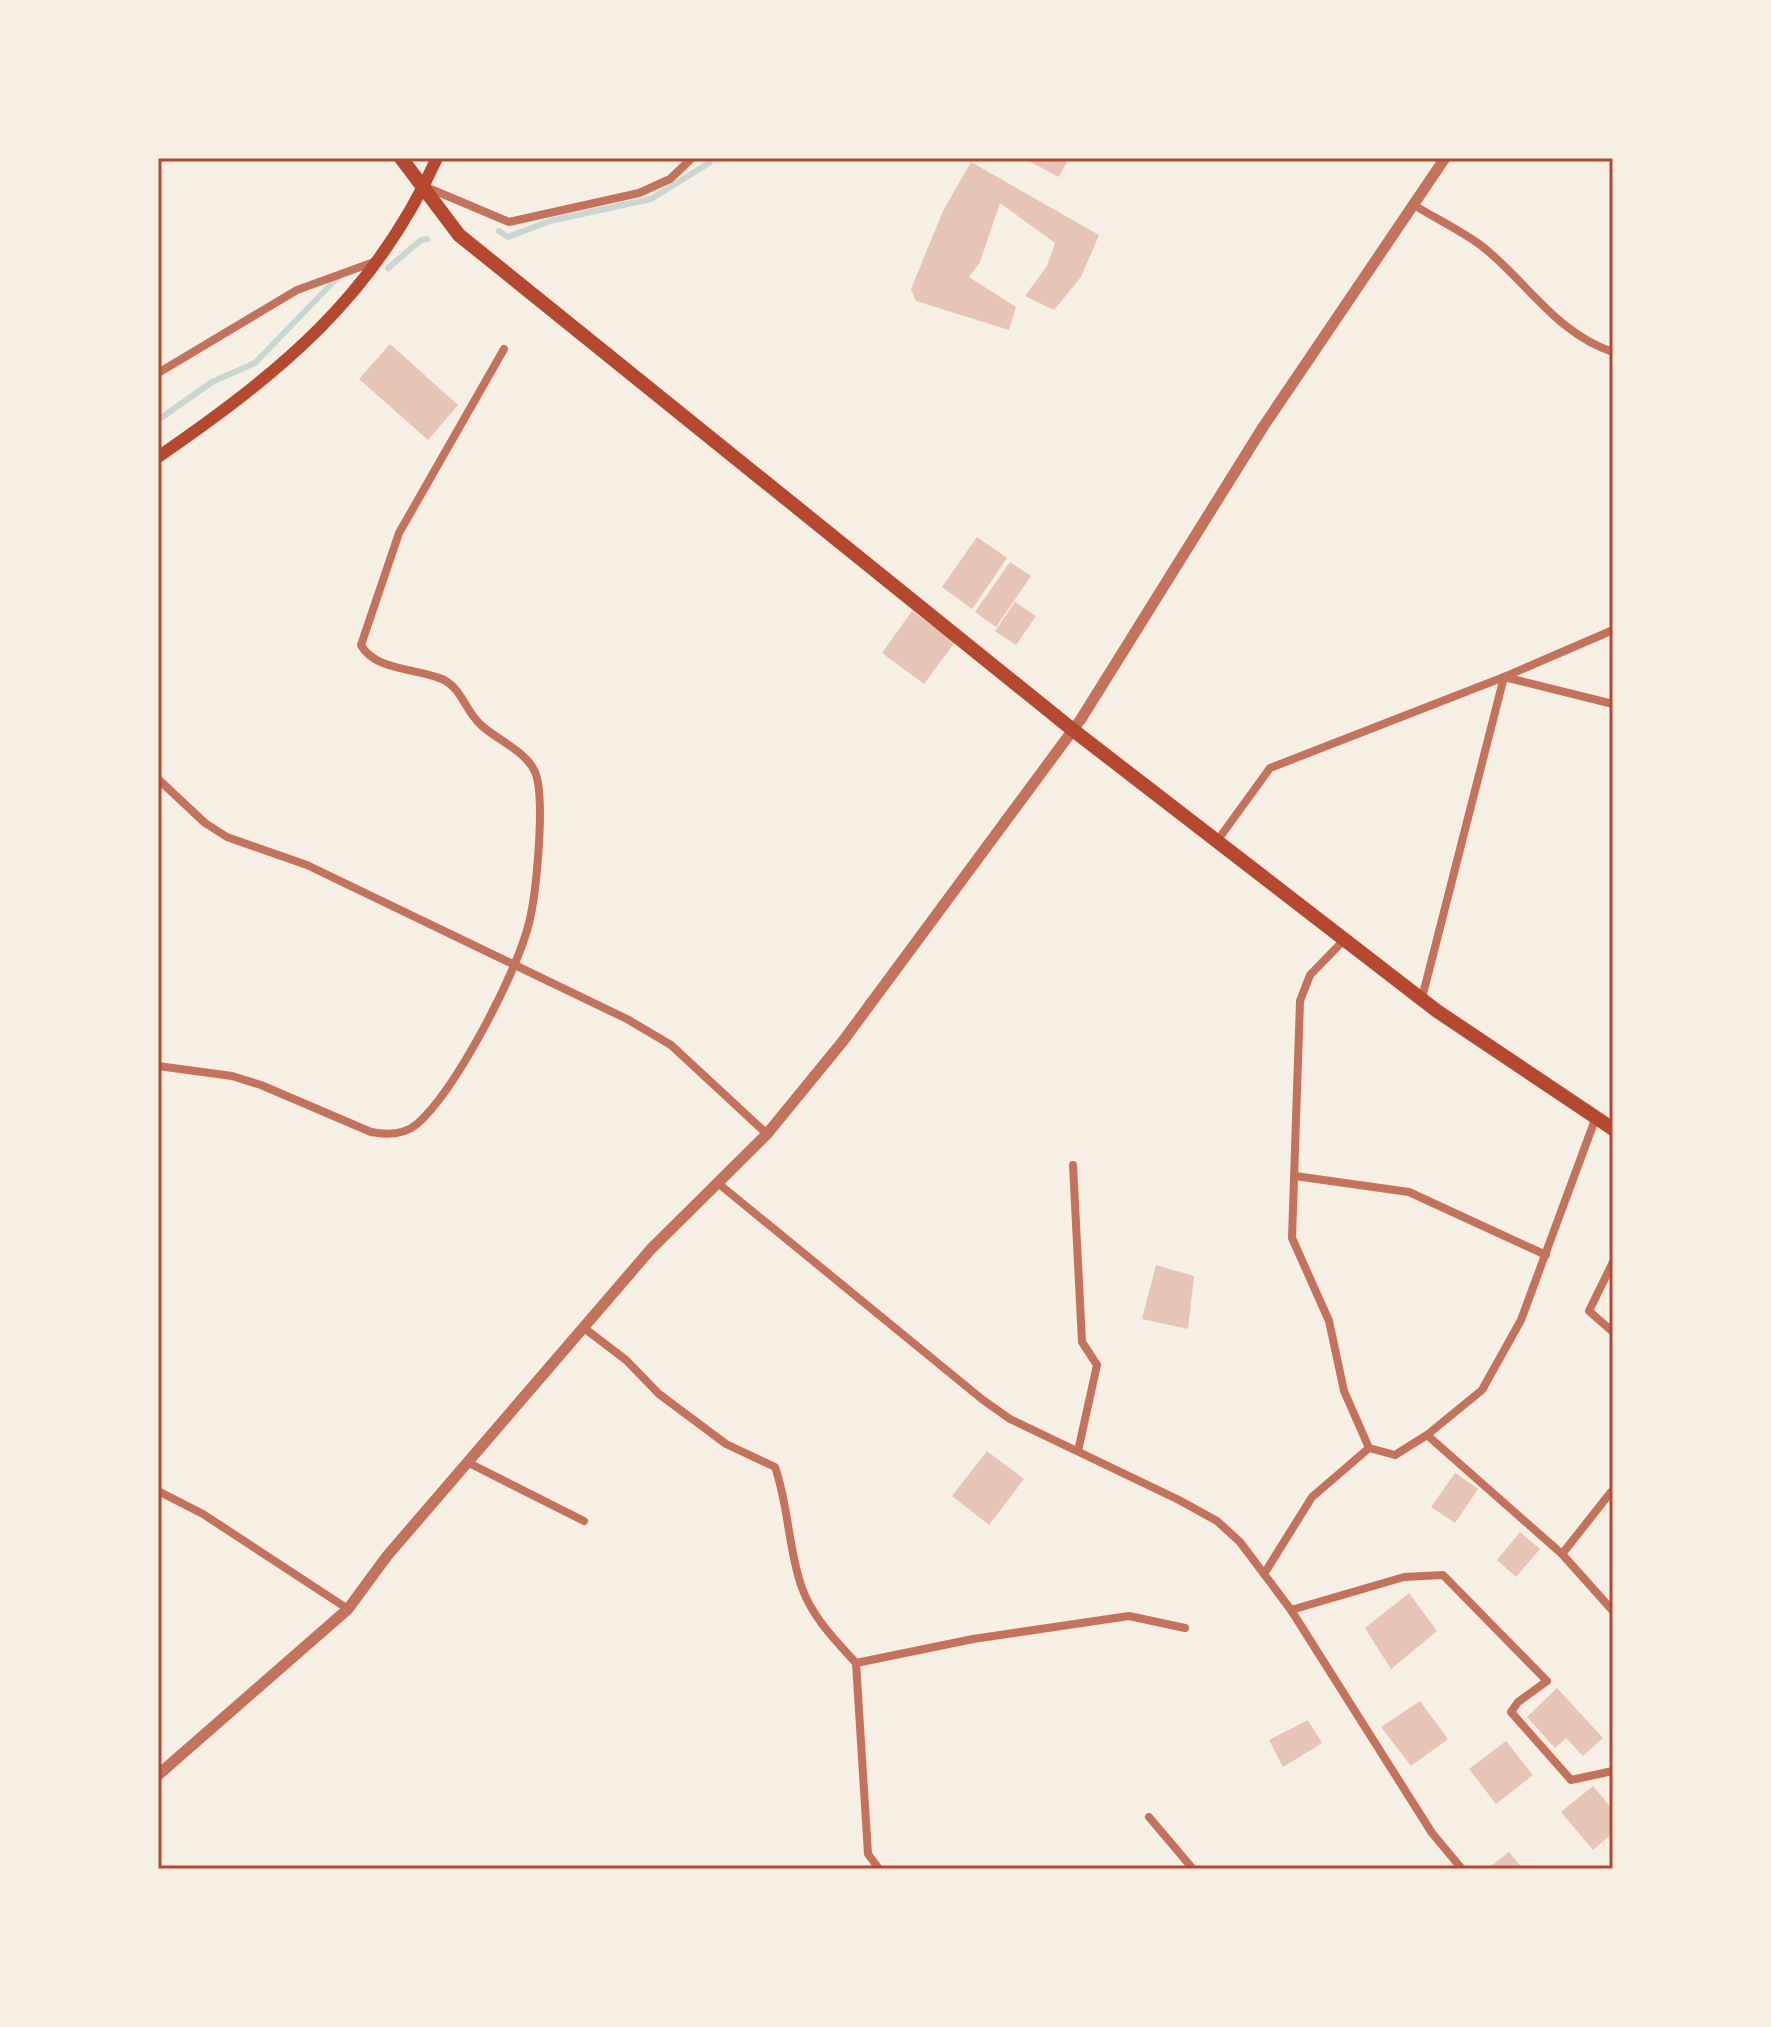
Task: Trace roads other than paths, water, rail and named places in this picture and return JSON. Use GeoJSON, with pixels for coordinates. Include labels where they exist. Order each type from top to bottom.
{"type":"FeatureCollection","features":[{"type":"Feature","properties":{"kind":"highway"},"geometry":{"type":"LineString","coordinates":[[401,158],[459,235],[1073,730],[1422,998],[1613,1129]]}},
{"type":"Feature","properties":{"kind":"main road"},"geometry":{"type":"LineString","coordinates":[[158,457],[227,410],[302,348],[342,308],[425,187],[437,158]]}},
{"type":"Feature","properties":{"kind":"street"},"geometry":{"type":"LineString","coordinates":[[425,187],[509,222],[639,193],[670,179],[692,158]]}},
{"type":"Feature","properties":{"kind":"street"},"geometry":{"type":"LineString","coordinates":[[158,1775],[348,1609],[387,1556],[651,1249],[767,1134],[843,1041],[1073,730],[1263,427],[1445,158]]}},
{"type":"Feature","properties":{"kind":"street"},"geometry":{"type":"LineString","coordinates":[[1414,205],[1484,248],[1542,308],[1595,347],[1613,352]]}},
{"type":"Feature","properties":{"kind":"street"},"geometry":{"type":"LineString","coordinates":[[158,373],[218,334],[297,290],[374,262]]}},
{"type":"Feature","properties":{"kind":"street"},"geometry":{"type":"LineString","coordinates":[[158,1066],[232,1076],[371,1132],[387,1135],[400,1132],[415,1126],[456,1074],[514,964],[529,925],[534,893],[539,795],[536,775],[529,762],[479,723],[452,685],[380,662],[366,654],[361,645],[399,533],[504,349]]}},
{"type":"Feature","properties":{"kind":"street"},"geometry":{"type":"LineString","coordinates":[[1217,841],[1270,768],[1504,677],[1613,630]]}},
{"type":"Feature","properties":{"kind":"street"},"geometry":{"type":"LineString","coordinates":[[1504,677],[1613,704]]}},
{"type":"Feature","properties":{"kind":"street"},"geometry":{"type":"LineString","coordinates":[[1422,998],[1504,677]]}},
{"type":"Feature","properties":{"kind":"street"},"geometry":{"type":"LineString","coordinates":[[158,779],[205,823],[227,837],[307,865],[627,1019],[671,1045],[767,1134]]}},
{"type":"Feature","properties":{"kind":"street"},"geometry":{"type":"LineString","coordinates":[[1345,939],[1310,975],[1300,1001],[1295,1067],[1292,1238],[1329,1321],[1344,1391],[1369,1448]]}},
{"type":"Feature","properties":{"kind":"street"},"geometry":{"type":"LineString","coordinates":[[1369,1448],[1395,1455],[1427,1435],[1482,1390],[1521,1320],[1596,1117]]}},
{"type":"Feature","properties":{"kind":"street"},"geometry":{"type":"LineString","coordinates":[[1073,1165],[1082,1342],[1097,1365],[1078,1451]]}},
{"type":"Feature","properties":{"kind":"street"},"geometry":{"type":"LineString","coordinates":[[1295,1176],[1409,1192],[1546,1255]]}},
{"type":"Feature","properties":{"kind":"street"},"geometry":{"type":"LineString","coordinates":[[719,1184],[1010,1419],[1217,1521],[1240,1542],[1291,1610],[1432,1833],[1462,1869]]}},
{"type":"Feature","properties":{"kind":"street"},"geometry":{"type":"LineString","coordinates":[[1613,1262],[1589,1311],[1613,1332]]}},
{"type":"Feature","properties":{"kind":"street"},"geometry":{"type":"LineString","coordinates":[[584,1328],[626,1360],[659,1394],[726,1444],[775,1467],[786,1497],[791,1541],[802,1589],[822,1626],[856,1663],[868,1854],[879,1869]]}},
{"type":"Feature","properties":{"kind":"street"},"geometry":{"type":"LineString","coordinates":[[1427,1435],[1562,1554],[1613,1611]]}},
{"type":"Feature","properties":{"kind":"street"},"geometry":{"type":"LineString","coordinates":[[1264,1574],[1312,1497],[1369,1448]]}},
{"type":"Feature","properties":{"kind":"street"},"geometry":{"type":"LineString","coordinates":[[469,1463],[584,1521]]}},
{"type":"Feature","properties":{"kind":"street"},"geometry":{"type":"LineString","coordinates":[[158,1491],[203,1514],[348,1609]]}},
{"type":"Feature","properties":{"kind":"street"},"geometry":{"type":"LineString","coordinates":[[1562,1554],[1611,1492]]}},
{"type":"Feature","properties":{"kind":"street"},"geometry":{"type":"LineString","coordinates":[[1291,1610],[1404,1577],[1443,1575],[1547,1681],[1518,1702],[1511,1712],[1571,1780],[1613,1771]]}},
{"type":"Feature","properties":{"kind":"street"},"geometry":{"type":"LineString","coordinates":[[856,1663],[973,1639],[1129,1616],[1185,1628]]}},
{"type":"Feature","properties":{"kind":"street"},"geometry":{"type":"LineString","coordinates":[[1149,1817],[1193,1869]]}},
{"type":"Feature","properties":{"kind":"waterway"},"geometry":{"type":"LineString","coordinates":[[499,231],[508,237],[550,221],[651,199],[709,163]]}},
{"type":"Feature","properties":{"kind":"waterway"},"geometry":{"type":"LineString","coordinates":[[388,268],[421,240],[427,239]]}},
{"type":"Feature","properties":{"kind":"waterway"},"geometry":{"type":"LineString","coordinates":[[158,420],[212,382],[255,363],[340,275]]}}]}
